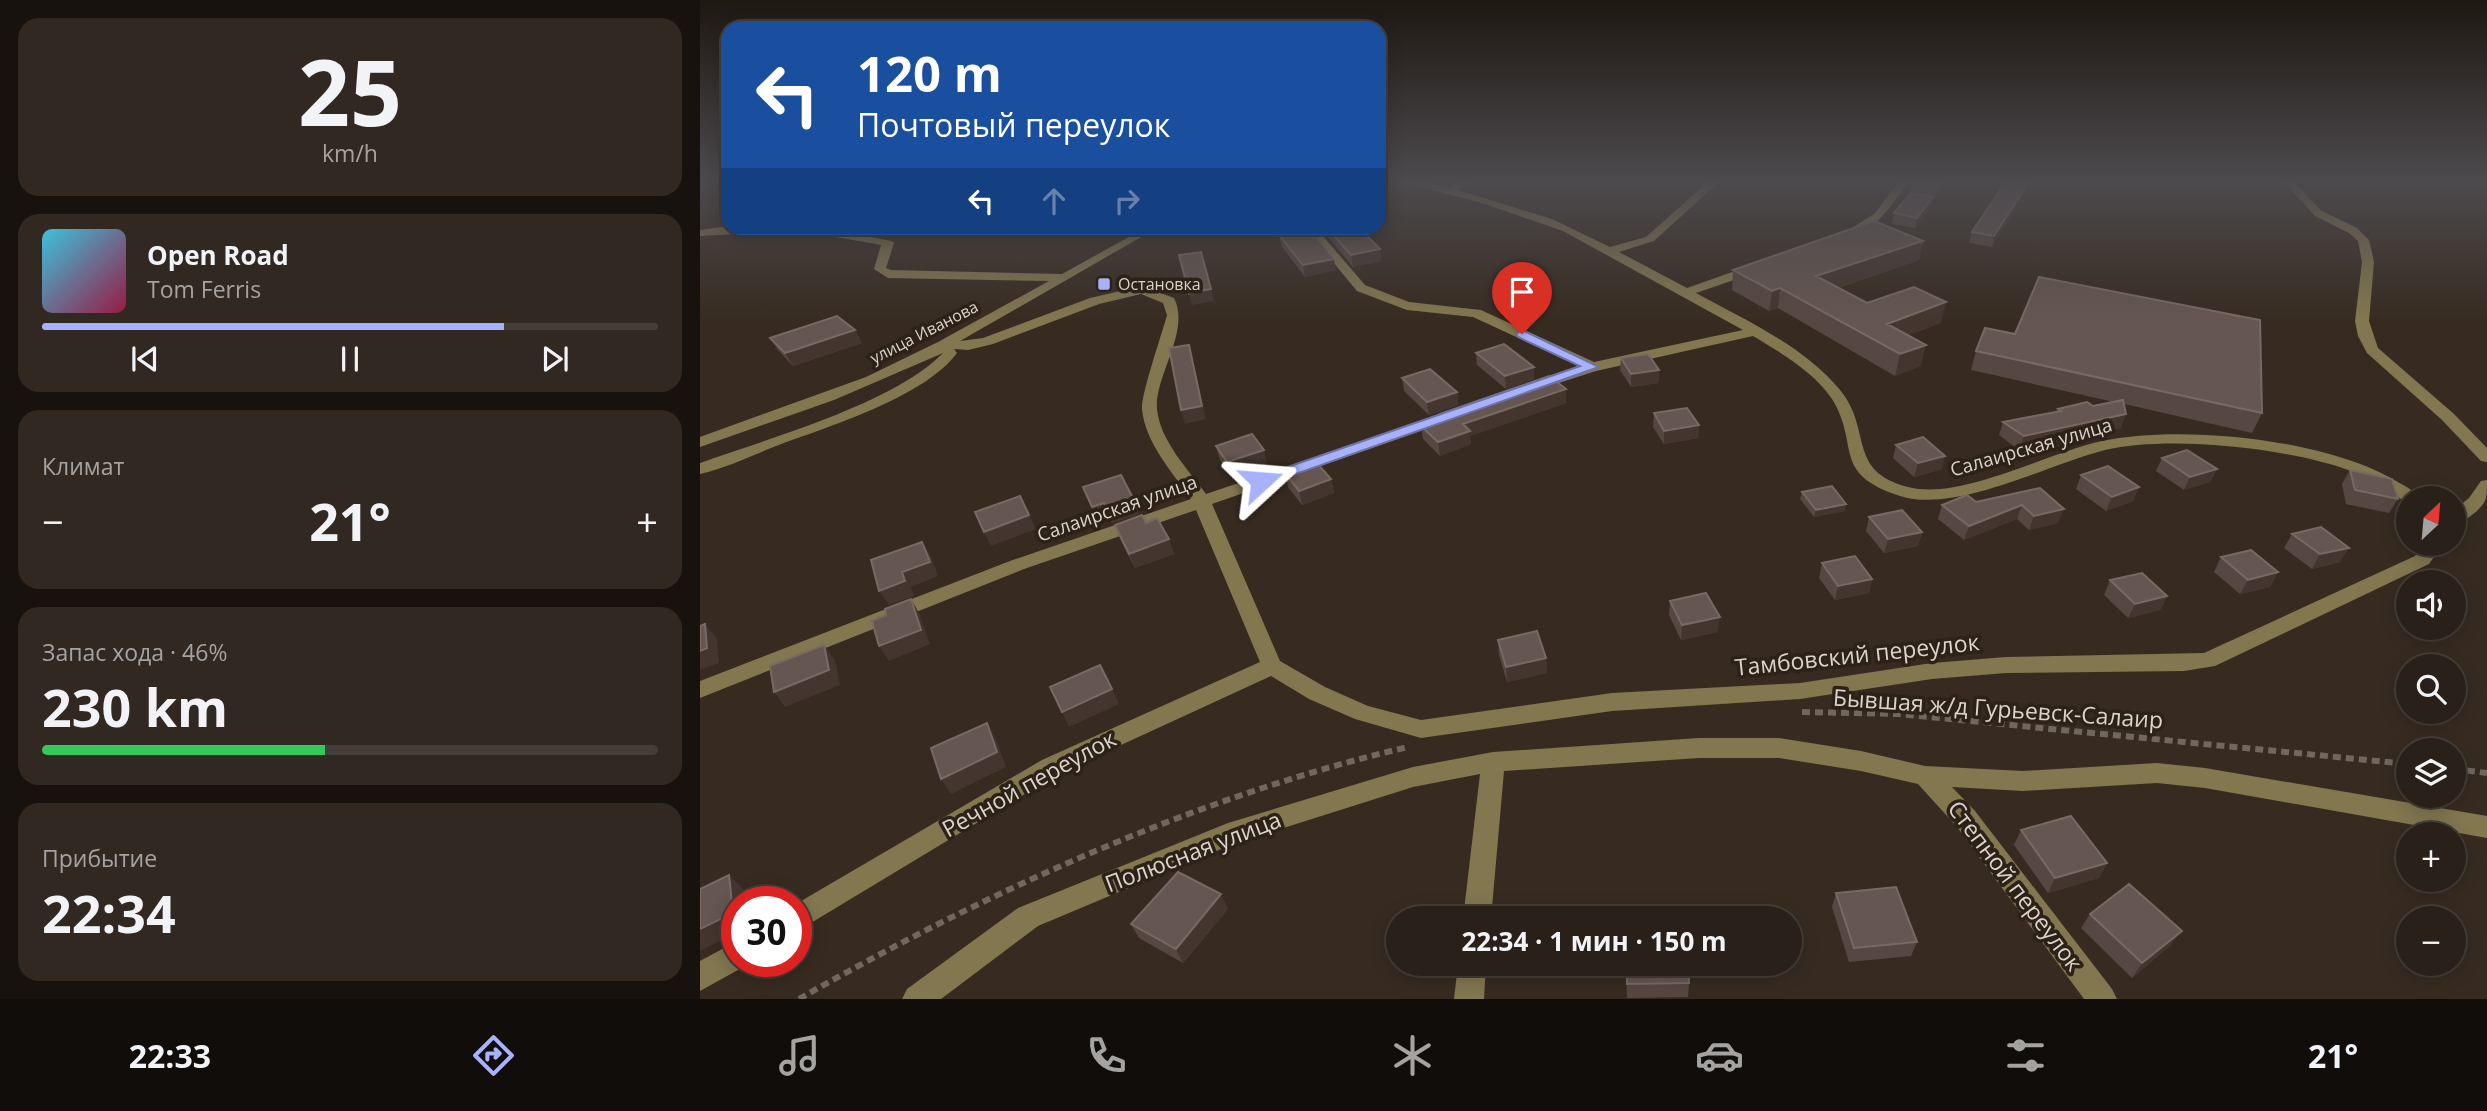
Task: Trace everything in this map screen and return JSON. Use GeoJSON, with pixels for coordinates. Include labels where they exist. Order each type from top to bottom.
{"type":"FeatureCollection","features":[{"type":"Feature","properties":{"kind":"street","name":"Салаирская улица"},"geometry":{"type":"LineString","coordinates":[[1562,228],[1687,292],[1805,365],[1839,399],[1849,423],[1854,454],[1863,470],[1886,485],[1912,494],[1957,492],[2105,445],[2139,440],[2269,447],[2322,457],[2380,477],[2396,488]]}},
{"type":"Feature","properties":{"kind":"street"},"geometry":{"type":"LineString","coordinates":[[1609,251],[1650,239],[1663,228]]}},
{"type":"Feature","properties":{"kind":"street"},"geometry":{"type":"LineString","coordinates":[[1836,240],[1860,228]]}},
{"type":"Feature","properties":{"kind":"street"},"geometry":{"type":"LineString","coordinates":[[2343,228],[2363,239],[2368,251],[2361,321],[2364,339],[2487,457]]}},
{"type":"Feature","properties":{"kind":"street"},"geometry":{"type":"LineString","coordinates":[[701,233],[721,232]]}},
{"type":"Feature","properties":{"kind":"street"},"geometry":{"type":"LineString","coordinates":[[842,235],[888,243],[880,270],[888,274],[1063,278]]}},
{"type":"Feature","properties":{"kind":"street","name":"улица Иванова"},"geometry":{"type":"LineString","coordinates":[[700,442],[868,381],[944,344],[1140,235]]}},
{"type":"Feature","properties":{"kind":"street"},"geometry":{"type":"LineString","coordinates":[[1316,235],[1361,289],[1407,306],[1476,313],[1592,367]]}},
{"type":"Feature","properties":{"kind":"street"},"geometry":{"type":"LineString","coordinates":[[1687,292],[1762,266]]}},
{"type":"Feature","properties":{"kind":"street"},"geometry":{"type":"LineString","coordinates":[[944,344],[968,346],[988,341],[1095,301],[1142,290],[1168,301],[1174,314],[1149,407],[1161,443],[1201,500],[1272,666]]}},
{"type":"Feature","properties":{"kind":"street"},"geometry":{"type":"LineString","coordinates":[[1513,394],[1592,367],[1755,332]]}},
{"type":"Feature","properties":{"kind":"street"},"geometry":{"type":"LineString","coordinates":[[700,469],[857,411],[899,391],[945,359],[950,353],[944,344]]}},
{"type":"Feature","properties":{"kind":"street","name":"Салаирская улица"},"geometry":{"type":"LineString","coordinates":[[700,690],[1017,565],[1473,408]]}},
{"type":"Feature","properties":{"kind":"street"},"geometry":{"type":"LineString","coordinates":[[2466,510],[2476,502],[2487,485]]}},
{"type":"Feature","properties":{"kind":"street","name":"Тамбовский переулок"},"geometry":{"type":"LineString","coordinates":[[1272,666],[1317,693],[1363,713],[1421,729],[1612,702],[1800,691],[1932,671],[2006,665],[2185,663],[2207,660],[2421,560],[2424,556]]}},
{"type":"Feature","properties":{"kind":"street","name":"Речной переулок"},"geometry":{"type":"LineString","coordinates":[[812,909],[1050,767],[1272,666]]}},
{"type":"Feature","properties":{"kind":"street","name":"Полюсная улица"},"geometry":{"type":"LineString","coordinates":[[917,999],[1028,917],[1228,834],[1413,777],[1493,762],[1699,748],[1779,748],[1861,761],[1925,776],[2023,781],[2157,773],[2181,775],[2487,827]]}},
{"type":"Feature","properties":{"kind":"street"},"geometry":{"type":"LineString","coordinates":[[1478,906],[1493,762]]}},
{"type":"Feature","properties":{"kind":"street","name":"Степной переулок"},"geometry":{"type":"LineString","coordinates":[[1925,776],[1966,818],[2102,999]]}},
{"type":"Feature","properties":{"kind":"street"},"geometry":{"type":"LineString","coordinates":[[700,977],[721,965]]}},
{"type":"Feature","properties":{"kind":"street"},"geometry":{"type":"LineString","coordinates":[[1469,999],[1471,976]]}},
{"type":"Feature","properties":{"kind":"path","name":"Бывшая ж/д Гурьевск-Салаир"},"geometry":{"type":"LineString","coordinates":[[1798,712],[1899,714],[2396,763]]}},
{"type":"Feature","properties":{"kind":"path"},"geometry":{"type":"LineString","coordinates":[[799,999],[870,957],[986,899],[1125,839],[1361,757],[1422,744]]}},
{"type":"Feature","properties":{"kind":"path"},"geometry":{"type":"LineString","coordinates":[[2466,770],[2487,773]]}},
{"type":"Feature","properties":{"kind":"building"},"geometry":{"type":"Polygon","coordinates":[[[1855,228],[1890,228],[1923,241],[1816,276],[1867,303],[1914,287],[1946,302],[1887,324],[1926,345],[1900,354],[1780,288],[1772,291],[1733,270],[1855,228]]]}},
{"type":"Feature","properties":{"kind":"building"},"geometry":{"type":"Polygon","coordinates":[[[1975,228],[1999,228],[1994,236],[1972,232],[1975,228]]]}},
{"type":"Feature","properties":{"kind":"building"},"geometry":{"type":"Polygon","coordinates":[[[1279,235],[1315,235],[1334,259],[1303,265],[1279,235]]]}},
{"type":"Feature","properties":{"kind":"building"},"geometry":{"type":"Polygon","coordinates":[[[1333,235],[1366,235],[1380,249],[1351,255],[1333,235]]]}},
{"type":"Feature","properties":{"kind":"building"},"geometry":{"type":"Polygon","coordinates":[[[1201,252],[1211,289],[1189,293],[1179,255],[1201,252]]]}},
{"type":"Feature","properties":{"kind":"building"},"geometry":{"type":"Polygon","coordinates":[[[2039,277],[2260,320],[2262,413],[1976,351],[1985,328],[2015,334],[2039,277]]]}},
{"type":"Feature","properties":{"kind":"building"},"geometry":{"type":"Polygon","coordinates":[[[837,316],[855,330],[785,353],[770,338],[837,316]]]}},
{"type":"Feature","properties":{"kind":"building"},"geometry":{"type":"Polygon","coordinates":[[[1504,344],[1534,367],[1505,376],[1476,353],[1504,344]]]}},
{"type":"Feature","properties":{"kind":"building"},"geometry":{"type":"Polygon","coordinates":[[[1189,345],[1202,406],[1181,410],[1169,348],[1189,345]]]}},
{"type":"Feature","properties":{"kind":"building"},"geometry":{"type":"Polygon","coordinates":[[[1648,354],[1659,370],[1631,374],[1621,358],[1648,354]]]}},
{"type":"Feature","properties":{"kind":"building"},"geometry":{"type":"Polygon","coordinates":[[[1430,369],[1457,392],[1427,402],[1402,378],[1430,369]]]}},
{"type":"Feature","properties":{"kind":"building"},"geometry":{"type":"Polygon","coordinates":[[[1549,376],[1566,389],[1463,424],[1470,431],[1438,442],[1421,426],[1444,418],[1440,414],[1549,376]]]}},
{"type":"Feature","properties":{"kind":"building"},"geometry":{"type":"Polygon","coordinates":[[[2123,400],[2126,414],[2024,436],[2003,422],[2061,411],[2058,409],[2087,402],[2093,406],[2123,400]]]}},
{"type":"Feature","properties":{"kind":"building"},"geometry":{"type":"Polygon","coordinates":[[[1687,408],[1699,425],[1664,431],[1654,413],[1687,408]]]}},
{"type":"Feature","properties":{"kind":"building"},"geometry":{"type":"Polygon","coordinates":[[[1252,434],[1264,450],[1227,462],[1216,446],[1252,434]]]}},
{"type":"Feature","properties":{"kind":"building"},"geometry":{"type":"Polygon","coordinates":[[[1923,437],[1945,456],[1918,463],[1896,445],[1923,437]]]}},
{"type":"Feature","properties":{"kind":"building"},"geometry":{"type":"Polygon","coordinates":[[[2187,450],[2217,469],[2190,477],[2162,458],[2187,450]]]}},
{"type":"Feature","properties":{"kind":"building"},"geometry":{"type":"Polygon","coordinates":[[[1316,462],[1331,479],[1299,491],[1285,473],[1316,462]]]}},
{"type":"Feature","properties":{"kind":"building"},"geometry":{"type":"Polygon","coordinates":[[[2108,466],[2139,487],[2112,497],[2081,475],[2108,466]]]}},
{"type":"Feature","properties":{"kind":"building"},"geometry":{"type":"Polygon","coordinates":[[[2350,470],[2392,479],[2396,499],[2355,490],[2350,470]]]}},
{"type":"Feature","properties":{"kind":"building"},"geometry":{"type":"Polygon","coordinates":[[[1121,475],[1134,500],[1107,509],[1104,503],[1092,507],[1083,487],[1121,475]]]}},
{"type":"Feature","properties":{"kind":"building"},"geometry":{"type":"Polygon","coordinates":[[[1832,486],[1846,504],[1816,510],[1802,492],[1832,486]]]}},
{"type":"Feature","properties":{"kind":"building"},"geometry":{"type":"Polygon","coordinates":[[[2040,488],[2064,509],[2034,516],[2022,505],[1969,526],[1942,505],[1967,495],[1976,502],[2040,488]]]}},
{"type":"Feature","properties":{"kind":"building"},"geometry":{"type":"Polygon","coordinates":[[[1020,496],[1029,515],[984,532],[975,512],[1020,496]]]}},
{"type":"Feature","properties":{"kind":"building"},"geometry":{"type":"Polygon","coordinates":[[[1902,510],[1922,532],[1888,539],[1869,517],[1902,510]]]}},
{"type":"Feature","properties":{"kind":"building"},"geometry":{"type":"Polygon","coordinates":[[[1142,515],[1146,523],[1157,518],[1169,539],[1129,554],[1115,525],[1142,515]]]}},
{"type":"Feature","properties":{"kind":"building"},"geometry":{"type":"Polygon","coordinates":[[[2321,527],[2349,548],[2320,554],[2292,534],[2321,527]]]}},
{"type":"Feature","properties":{"kind":"building"},"geometry":{"type":"Polygon","coordinates":[[[922,542],[930,562],[902,572],[905,581],[879,591],[871,560],[922,542]]]}},
{"type":"Feature","properties":{"kind":"building"},"geometry":{"type":"Polygon","coordinates":[[[2251,550],[2278,572],[2248,580],[2221,557],[2251,550]]]}},
{"type":"Feature","properties":{"kind":"building"},"geometry":{"type":"Polygon","coordinates":[[[1855,556],[1872,579],[1838,586],[1822,563],[1855,556]]]}},
{"type":"Feature","properties":{"kind":"building"},"geometry":{"type":"Polygon","coordinates":[[[2142,573],[2167,596],[2135,604],[2110,580],[2142,573]]]}},
{"type":"Feature","properties":{"kind":"building"},"geometry":{"type":"Polygon","coordinates":[[[1706,593],[1720,617],[1682,625],[1670,601],[1706,593]]]}},
{"type":"Feature","properties":{"kind":"building"},"geometry":{"type":"Polygon","coordinates":[[[911,599],[921,630],[879,646],[872,621],[886,615],[885,609],[911,599]]]}},
{"type":"Feature","properties":{"kind":"building"},"geometry":{"type":"Polygon","coordinates":[[[705,624],[707,648],[700,651],[700,626],[705,624]]]}},
{"type":"Feature","properties":{"kind":"building"},"geometry":{"type":"Polygon","coordinates":[[[1537,631],[1546,658],[1506,667],[1498,640],[1537,631]]]}},
{"type":"Feature","properties":{"kind":"building"},"geometry":{"type":"Polygon","coordinates":[[[824,645],[829,670],[774,692],[770,666],[824,645]]]}},
{"type":"Feature","properties":{"kind":"building"},"geometry":{"type":"Polygon","coordinates":[[[1100,665],[1112,689],[1062,712],[1050,687],[1100,665]]]}},
{"type":"Feature","properties":{"kind":"building"},"geometry":{"type":"Polygon","coordinates":[[[987,723],[997,752],[941,779],[931,748],[987,723]]]}},
{"type":"Feature","properties":{"kind":"building"},"geometry":{"type":"Polygon","coordinates":[[[2071,816],[2107,863],[2055,878],[2021,830],[2071,816]]]}},
{"type":"Feature","properties":{"kind":"building"},"geometry":{"type":"Polygon","coordinates":[[[1178,872],[1221,894],[1176,949],[1131,924],[1178,872]]]}},
{"type":"Feature","properties":{"kind":"building"},"geometry":{"type":"Polygon","coordinates":[[[729,875],[730,886],[721,886],[721,919],[700,929],[700,889],[729,875]]]}},
{"type":"Feature","properties":{"kind":"building"},"geometry":{"type":"Polygon","coordinates":[[[2129,884],[2182,931],[2142,963],[2090,914],[2129,884]]]}},
{"type":"Feature","properties":{"kind":"building"},"geometry":{"type":"Polygon","coordinates":[[[1896,887],[1917,942],[1854,948],[1836,893],[1896,887]]]}},
{"type":"Feature","properties":{"kind":"building"},"geometry":{"type":"Polygon","coordinates":[[[1627,976],[1689,976],[1689,983],[1627,984],[1627,976]]]}},
{"type":"Feature","properties":{"kind":"place","name":"Остановка"},"geometry":{"type":"Point","coordinates":[1104,284]}},
{"type":"Feature","properties":{"kind":"route"},"geometry":{"type":"LineString","coordinates":[[1261,481],[1592,367],[1522,334]]}}]}
